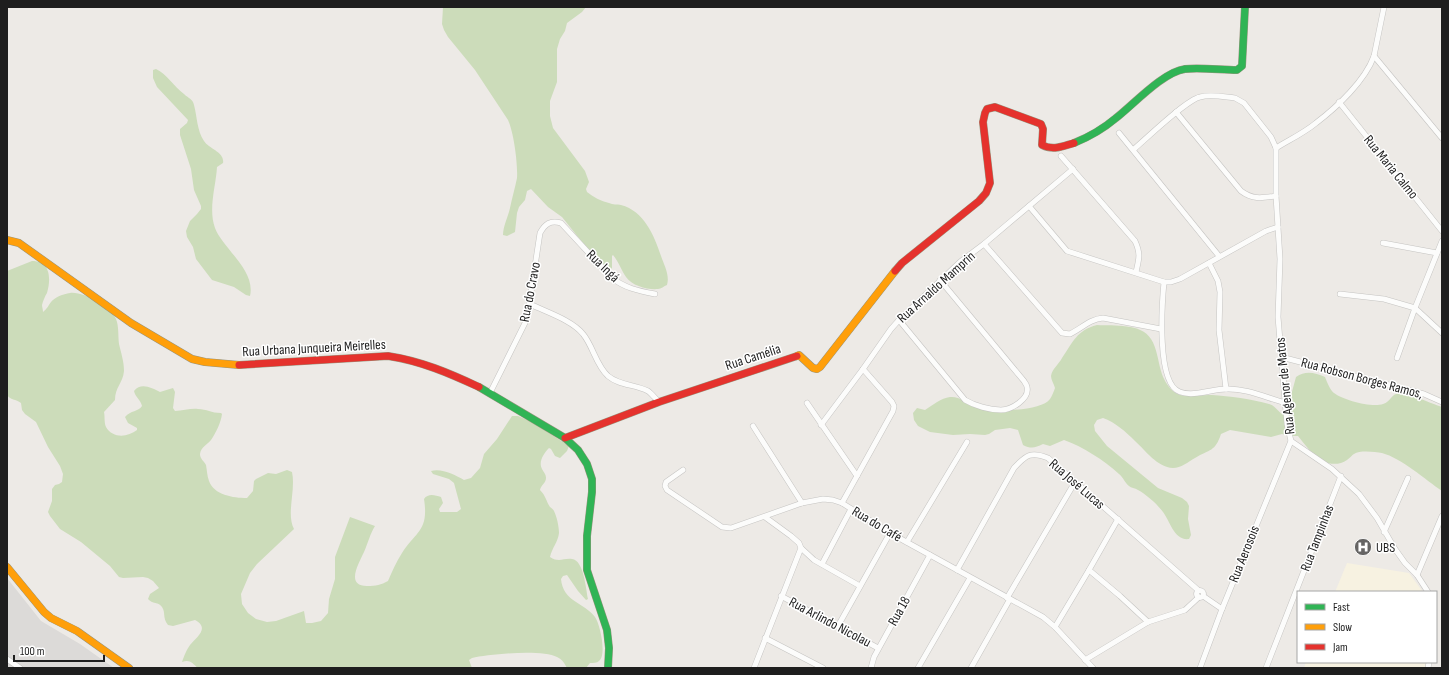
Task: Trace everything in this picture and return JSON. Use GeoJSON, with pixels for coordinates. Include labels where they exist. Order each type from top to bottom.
{"type":"FeatureCollection","features":[{"type":"Feature","properties":{"kind":"street","name":"Rua Camélia"},"geometry":{"type":"LineString","coordinates":[[565,438],[659,402],[799,355],[816,369],[823,364],[862,312],[902,263],[979,201],[986,193],[990,183],[983,122],[984,114],[987,109],[995,107],[1038,122],[1043,129],[1042,145],[1050,149],[1087,138],[1106,127],[1155,85],[1179,71],[1237,70],[1240,68],[1242,66],[1245,7]]}},
{"type":"Feature","properties":{"kind":"street"},"geometry":{"type":"LineString","coordinates":[[1276,148],[1315,124],[1362,78],[1372,63],[1384,7]]}},
{"type":"Feature","properties":{"kind":"street"},"geometry":{"type":"LineString","coordinates":[[1374,56],[1442,138]]}},
{"type":"Feature","properties":{"kind":"street","name":"Rua Agenor de Matos"},"geometry":{"type":"LineString","coordinates":[[1134,149],[1176,112],[1200,96],[1235,98],[1244,103],[1274,140],[1276,148],[1276,196],[1280,259],[1278,318],[1287,424],[1291,441],[1341,476],[1359,494],[1377,518],[1384,532],[1405,563],[1417,575],[1427,591]]}},
{"type":"Feature","properties":{"kind":"street","name":"Rua Maria Calmo"},"geometry":{"type":"LineString","coordinates":[[1339,102],[1442,231]]}},
{"type":"Feature","properties":{"kind":"street"},"geometry":{"type":"LineString","coordinates":[[1176,112],[1241,191],[1249,197],[1256,198],[1276,196]]}},
{"type":"Feature","properties":{"kind":"street"},"geometry":{"type":"LineString","coordinates":[[1120,133],[1219,256]]}},
{"type":"Feature","properties":{"kind":"street"},"geometry":{"type":"LineString","coordinates":[[1061,156],[1135,241],[1139,250],[1139,259],[1136,272]]}},
{"type":"Feature","properties":{"kind":"street","name":"Rua Arnaldo Mamprin"},"geometry":{"type":"LineString","coordinates":[[821,425],[899,320],[960,262],[984,244],[1073,169]]}},
{"type":"Feature","properties":{"kind":"street"},"geometry":{"type":"LineString","coordinates":[[1029,206],[1067,251],[1164,282],[1171,282],[1180,279],[1266,231],[1278,227]]}},
{"type":"Feature","properties":{"kind":"street","name":"Rua do Cravo"},"geometry":{"type":"LineString","coordinates":[[490,393],[527,319],[540,233],[544,226],[550,222],[555,221],[561,223]]}},
{"type":"Feature","properties":{"kind":"street","name":"Rua Ingá"},"geometry":{"type":"LineString","coordinates":[[561,223],[611,277],[619,283],[640,291],[655,294]]}},
{"type":"Feature","properties":{"kind":"street","name":"Rua Urbana Junqueira Meirelles"},"geometry":{"type":"LineString","coordinates":[[7,240],[19,243],[131,323],[192,359],[205,362],[239,365],[388,356],[397,357],[430,366],[451,374],[490,393],[565,438],[578,450],[587,464],[592,479],[587,536],[587,570],[607,630],[610,648],[608,668]]}},
{"type":"Feature","properties":{"kind":"street"},"geometry":{"type":"LineString","coordinates":[[1397,358],[1442,241]]}},
{"type":"Feature","properties":{"kind":"street"},"geometry":{"type":"LineString","coordinates":[[1383,243],[1437,253]]}},
{"type":"Feature","properties":{"kind":"street"},"geometry":{"type":"LineString","coordinates":[[984,244],[1062,333],[1070,334],[1090,321],[1103,318],[1161,329]]}},
{"type":"Feature","properties":{"kind":"street"},"geometry":{"type":"LineString","coordinates":[[1208,263],[1218,281],[1220,292],[1219,330],[1226,389]]}},
{"type":"Feature","properties":{"kind":"street"},"geometry":{"type":"LineString","coordinates":[[899,320],[965,400],[979,406],[1001,410],[1012,407],[1022,401],[1026,394],[1027,387],[1024,381],[940,280]]}},
{"type":"Feature","properties":{"kind":"street"},"geometry":{"type":"LineString","coordinates":[[1164,282],[1161,329],[1167,376],[1171,385],[1177,391],[1188,393],[1226,389],[1239,390],[1286,403]]}},
{"type":"Feature","properties":{"kind":"street"},"geometry":{"type":"LineString","coordinates":[[1340,294],[1384,299],[1415,308],[1442,333]]}},
{"type":"Feature","properties":{"kind":"street"},"geometry":{"type":"LineString","coordinates":[[530,304],[574,325],[583,333],[601,367],[607,375],[616,382],[647,390],[659,402]]}},
{"type":"Feature","properties":{"kind":"street","name":"Rua Robson Borges Ramos,"},"geometry":{"type":"LineString","coordinates":[[1281,357],[1424,394],[1442,402]]}},
{"type":"Feature","properties":{"kind":"street"},"geometry":{"type":"LineString","coordinates":[[842,503],[891,415],[894,406],[863,369]]}},
{"type":"Feature","properties":{"kind":"street"},"geometry":{"type":"LineString","coordinates":[[807,402],[821,425],[857,476]]}},
{"type":"Feature","properties":{"kind":"street"},"geometry":{"type":"LineString","coordinates":[[753,426],[802,504]]}},
{"type":"Feature","properties":{"kind":"street","name":"Rua Aerosois"},"geometry":{"type":"LineString","coordinates":[[1200,668],[1222,609],[1291,441]]}},
{"type":"Feature","properties":{"kind":"street"},"geometry":{"type":"LineString","coordinates":[[907,542],[966,442]]}},
{"type":"Feature","properties":{"kind":"street","name":"Rua José Lucas"},"geometry":{"type":"LineString","coordinates":[[957,570],[1014,468],[1022,459],[1031,454],[1048,458],[1118,519],[1200,594],[1222,609]]}},
{"type":"Feature","properties":{"kind":"street","name":"Rua do Café"},"geometry":{"type":"LineString","coordinates":[[683,470],[666,482],[665,486],[667,490],[722,527],[731,528],[802,504],[823,499],[842,503],[890,534],[1042,617],[1055,627],[1094,668]]}},
{"type":"Feature","properties":{"kind":"street","name":"Rua Tampinhas"},"geometry":{"type":"LineString","coordinates":[[1266,668],[1341,476]]}},
{"type":"Feature","properties":{"kind":"street"},"geometry":{"type":"LineString","coordinates":[[1384,532],[1408,478]]}},
{"type":"Feature","properties":{"kind":"street"},"geometry":{"type":"LineString","coordinates":[[970,668],[1075,482]]}},
{"type":"Feature","properties":{"kind":"street"},"geometry":{"type":"LineString","coordinates":[[822,564],[852,509]]}},
{"type":"Feature","properties":{"kind":"street"},"geometry":{"type":"LineString","coordinates":[[1417,575],[1442,516]]}},
{"type":"Feature","properties":{"kind":"street"},"geometry":{"type":"LineString","coordinates":[[765,517],[799,543],[801,548],[814,560],[860,586]]}},
{"type":"Feature","properties":{"kind":"street"},"geometry":{"type":"LineString","coordinates":[[1055,627],[1090,570],[1118,519]]}},
{"type":"Feature","properties":{"kind":"street"},"geometry":{"type":"LineString","coordinates":[[838,626],[890,534]]}},
{"type":"Feature","properties":{"kind":"street"},"geometry":{"type":"LineString","coordinates":[[754,668],[801,548]]}},
{"type":"Feature","properties":{"kind":"street","name":"Rua 18"},"geometry":{"type":"LineString","coordinates":[[871,668],[872,661],[878,648],[930,555]]}},
{"type":"Feature","properties":{"kind":"street"},"geometry":{"type":"LineString","coordinates":[[7,566],[44,612],[51,618],[77,631],[129,668]]}},
{"type":"Feature","properties":{"kind":"street"},"geometry":{"type":"LineString","coordinates":[[1090,570],[1148,622]]}},
{"type":"Feature","properties":{"kind":"street"},"geometry":{"type":"LineString","coordinates":[[918,668],[970,578]]}},
{"type":"Feature","properties":{"kind":"street"},"geometry":{"type":"LineString","coordinates":[[1085,660],[1148,622],[1185,610],[1192,605],[1200,594]]}},
{"type":"Feature","properties":{"kind":"street","name":"Rua Arlindo Nicolau"},"geometry":{"type":"LineString","coordinates":[[781,596],[878,648]]}},
{"type":"Feature","properties":{"kind":"street"},"geometry":{"type":"LineString","coordinates":[[765,638],[823,668]]}},
{"type":"Feature","properties":{"kind":"street"},"geometry":{"type":"LineString","coordinates":[[7,659],[20,668]]}},
{"type":"Feature","properties":{"kind":"shaded area"},"geometry":{"type":"Polygon","coordinates":[[[1347,563],[1409,573],[1422,591],[1335,591],[1347,563]]]}},
{"type":"Feature","properties":{"kind":"shaded area"},"geometry":{"type":"Polygon","coordinates":[[[7,578],[41,621],[80,644],[114,668],[7,668],[7,578]]]}},
{"type":"Feature","properties":{"kind":"shaded area"},"geometry":{"type":"Polygon","coordinates":[[[1306,663],[1426,663],[1425,668],[1304,668],[1306,663]]]}},
{"type":"Feature","properties":{"kind":"green space"},"geometry":{"type":"Polygon","coordinates":[[[443,7],[586,7],[582,12],[567,23],[557,49],[557,82],[550,101],[550,116],[553,128],[585,171],[589,182],[586,189],[587,192],[603,201],[629,208],[642,218],[655,240],[666,270],[668,278],[667,285],[660,289],[654,289],[640,287],[632,283],[626,277],[613,255],[612,268],[610,270],[606,268],[591,253],[562,217],[548,207],[531,189],[527,191],[525,200],[519,207],[515,232],[507,236],[503,235],[517,178],[516,157],[512,133],[508,120],[475,70],[444,30],[442,24],[443,7]]]}},
{"type":"Feature","properties":{"kind":"green space"},"geometry":{"type":"Polygon","coordinates":[[[156,69],[164,74],[180,91],[193,101],[199,128],[204,141],[222,156],[223,163],[217,167],[212,205],[213,221],[219,236],[238,260],[248,277],[251,286],[250,296],[234,287],[212,280],[196,259],[193,247],[187,237],[186,231],[190,221],[201,209],[201,206],[194,190],[191,169],[180,135],[180,129],[187,123],[188,120],[157,87],[153,78],[153,70],[156,69]]]}},
{"type":"Feature","properties":{"kind":"green space"},"geometry":{"type":"Polygon","coordinates":[[[32,261],[43,264],[48,272],[49,282],[47,293],[42,305],[43,312],[57,297],[67,293],[76,293],[89,297],[103,305],[113,314],[116,319],[124,371],[116,392],[115,400],[104,412],[105,425],[109,431],[113,434],[121,436],[137,430],[137,428],[128,423],[125,417],[142,406],[134,391],[137,388],[143,386],[160,392],[173,388],[175,392],[173,408],[175,411],[195,409],[222,414],[215,434],[200,454],[201,459],[206,465],[207,475],[211,486],[215,490],[225,495],[247,498],[253,491],[254,481],[256,479],[268,473],[276,474],[287,470],[292,472],[293,486],[291,516],[294,529],[257,564],[250,573],[241,594],[242,604],[248,613],[256,619],[267,622],[276,621],[304,611],[306,623],[321,621],[328,613],[329,599],[335,579],[335,557],[350,517],[375,526],[355,573],[357,582],[360,585],[370,586],[388,581],[400,556],[423,524],[425,518],[424,499],[426,497],[432,495],[441,497],[443,503],[439,509],[440,512],[457,512],[461,509],[454,483],[449,479],[433,474],[431,471],[444,471],[464,480],[471,478],[480,468],[484,454],[497,439],[512,416],[518,416],[532,422],[569,446],[567,451],[560,458],[555,456],[549,448],[545,452],[542,458],[541,466],[546,475],[546,480],[540,490],[554,511],[559,528],[559,533],[550,557],[559,560],[572,559],[579,564],[582,570],[588,599],[586,600],[567,575],[563,576],[561,579],[566,593],[590,612],[597,621],[601,632],[603,646],[599,661],[596,663],[590,663],[586,668],[567,668],[562,660],[557,657],[540,653],[528,653],[490,655],[472,658],[469,660],[472,668],[198,668],[189,661],[182,662],[189,647],[199,636],[202,626],[195,620],[173,626],[168,625],[165,620],[162,607],[148,599],[150,594],[159,588],[153,581],[143,577],[119,577],[110,566],[81,542],[60,529],[48,512],[52,501],[52,489],[55,485],[62,482],[63,474],[36,422],[25,414],[22,410],[21,403],[7,395],[7,271],[32,261]]]}},
{"type":"Feature","properties":{"kind":"green space"},"geometry":{"type":"Polygon","coordinates":[[[1097,325],[1127,326],[1141,330],[1147,334],[1155,346],[1161,371],[1166,382],[1177,394],[1187,396],[1219,395],[1255,401],[1269,404],[1276,408],[1281,414],[1286,416],[1290,411],[1290,399],[1296,377],[1303,373],[1310,373],[1325,377],[1330,388],[1338,396],[1358,403],[1372,405],[1383,404],[1388,402],[1394,395],[1404,393],[1442,407],[1442,491],[1405,464],[1382,453],[1360,452],[1354,454],[1343,462],[1330,464],[1322,461],[1314,455],[1298,436],[1282,434],[1271,437],[1230,430],[1221,434],[1217,444],[1211,449],[1182,466],[1176,468],[1167,467],[1152,458],[1128,434],[1116,425],[1103,418],[1097,420],[1094,425],[1095,431],[1107,446],[1158,488],[1182,498],[1187,502],[1189,506],[1188,519],[1191,535],[1189,539],[1184,539],[1176,534],[1163,512],[1152,500],[1137,489],[1129,486],[1120,475],[1100,459],[1071,443],[1064,440],[1050,446],[1043,444],[1035,447],[1028,447],[1023,445],[1018,430],[1010,428],[995,430],[985,435],[953,435],[930,432],[918,426],[914,420],[913,413],[917,408],[925,410],[940,400],[950,397],[960,399],[976,407],[992,410],[1026,409],[1045,403],[1050,399],[1055,388],[1051,379],[1054,369],[1076,337],[1090,327],[1097,325]]]}},
{"type":"Feature","properties":{"kind":"traffic: fast"},"geometry":{"type":"LineString","coordinates":[[1074,143],[1106,126],[1149,89],[1176,71],[1197,68],[1237,70],[1242,66],[1245,7]]}},
{"type":"Feature","properties":{"kind":"traffic: fast"},"geometry":{"type":"LineString","coordinates":[[479,387],[565,438],[578,450],[587,464],[592,479],[587,536],[587,570],[607,630],[609,648],[608,668]]}},
{"type":"Feature","properties":{"kind":"traffic: slow"},"geometry":{"type":"LineString","coordinates":[[7,240],[19,243],[131,323],[192,359],[205,362],[239,365]]}},
{"type":"Feature","properties":{"kind":"traffic: slow"},"geometry":{"type":"LineString","coordinates":[[797,356],[799,355],[813,368],[817,369],[820,367],[895,271]]}},
{"type":"Feature","properties":{"kind":"traffic: slow"},"geometry":{"type":"LineString","coordinates":[[7,567],[44,612],[51,618],[77,631],[129,668]]}},
{"type":"Feature","properties":{"kind":"traffic: jam"},"geometry":{"type":"LineString","coordinates":[[895,271],[902,263],[979,201],[986,193],[990,183],[983,122],[987,109],[995,107],[1041,124],[1043,129],[1042,145],[1046,147],[1058,147],[1074,143]]}},
{"type":"Feature","properties":{"kind":"traffic: jam"},"geometry":{"type":"LineString","coordinates":[[239,365],[388,356],[435,368],[479,387]]}},
{"type":"Feature","properties":{"kind":"traffic: jam"},"geometry":{"type":"LineString","coordinates":[[565,438],[659,402],[797,356]]}},
{"type":"Feature","properties":{"kind":"place","name":"UBS"},"geometry":{"type":"Point","coordinates":[1363,547]}}]}
